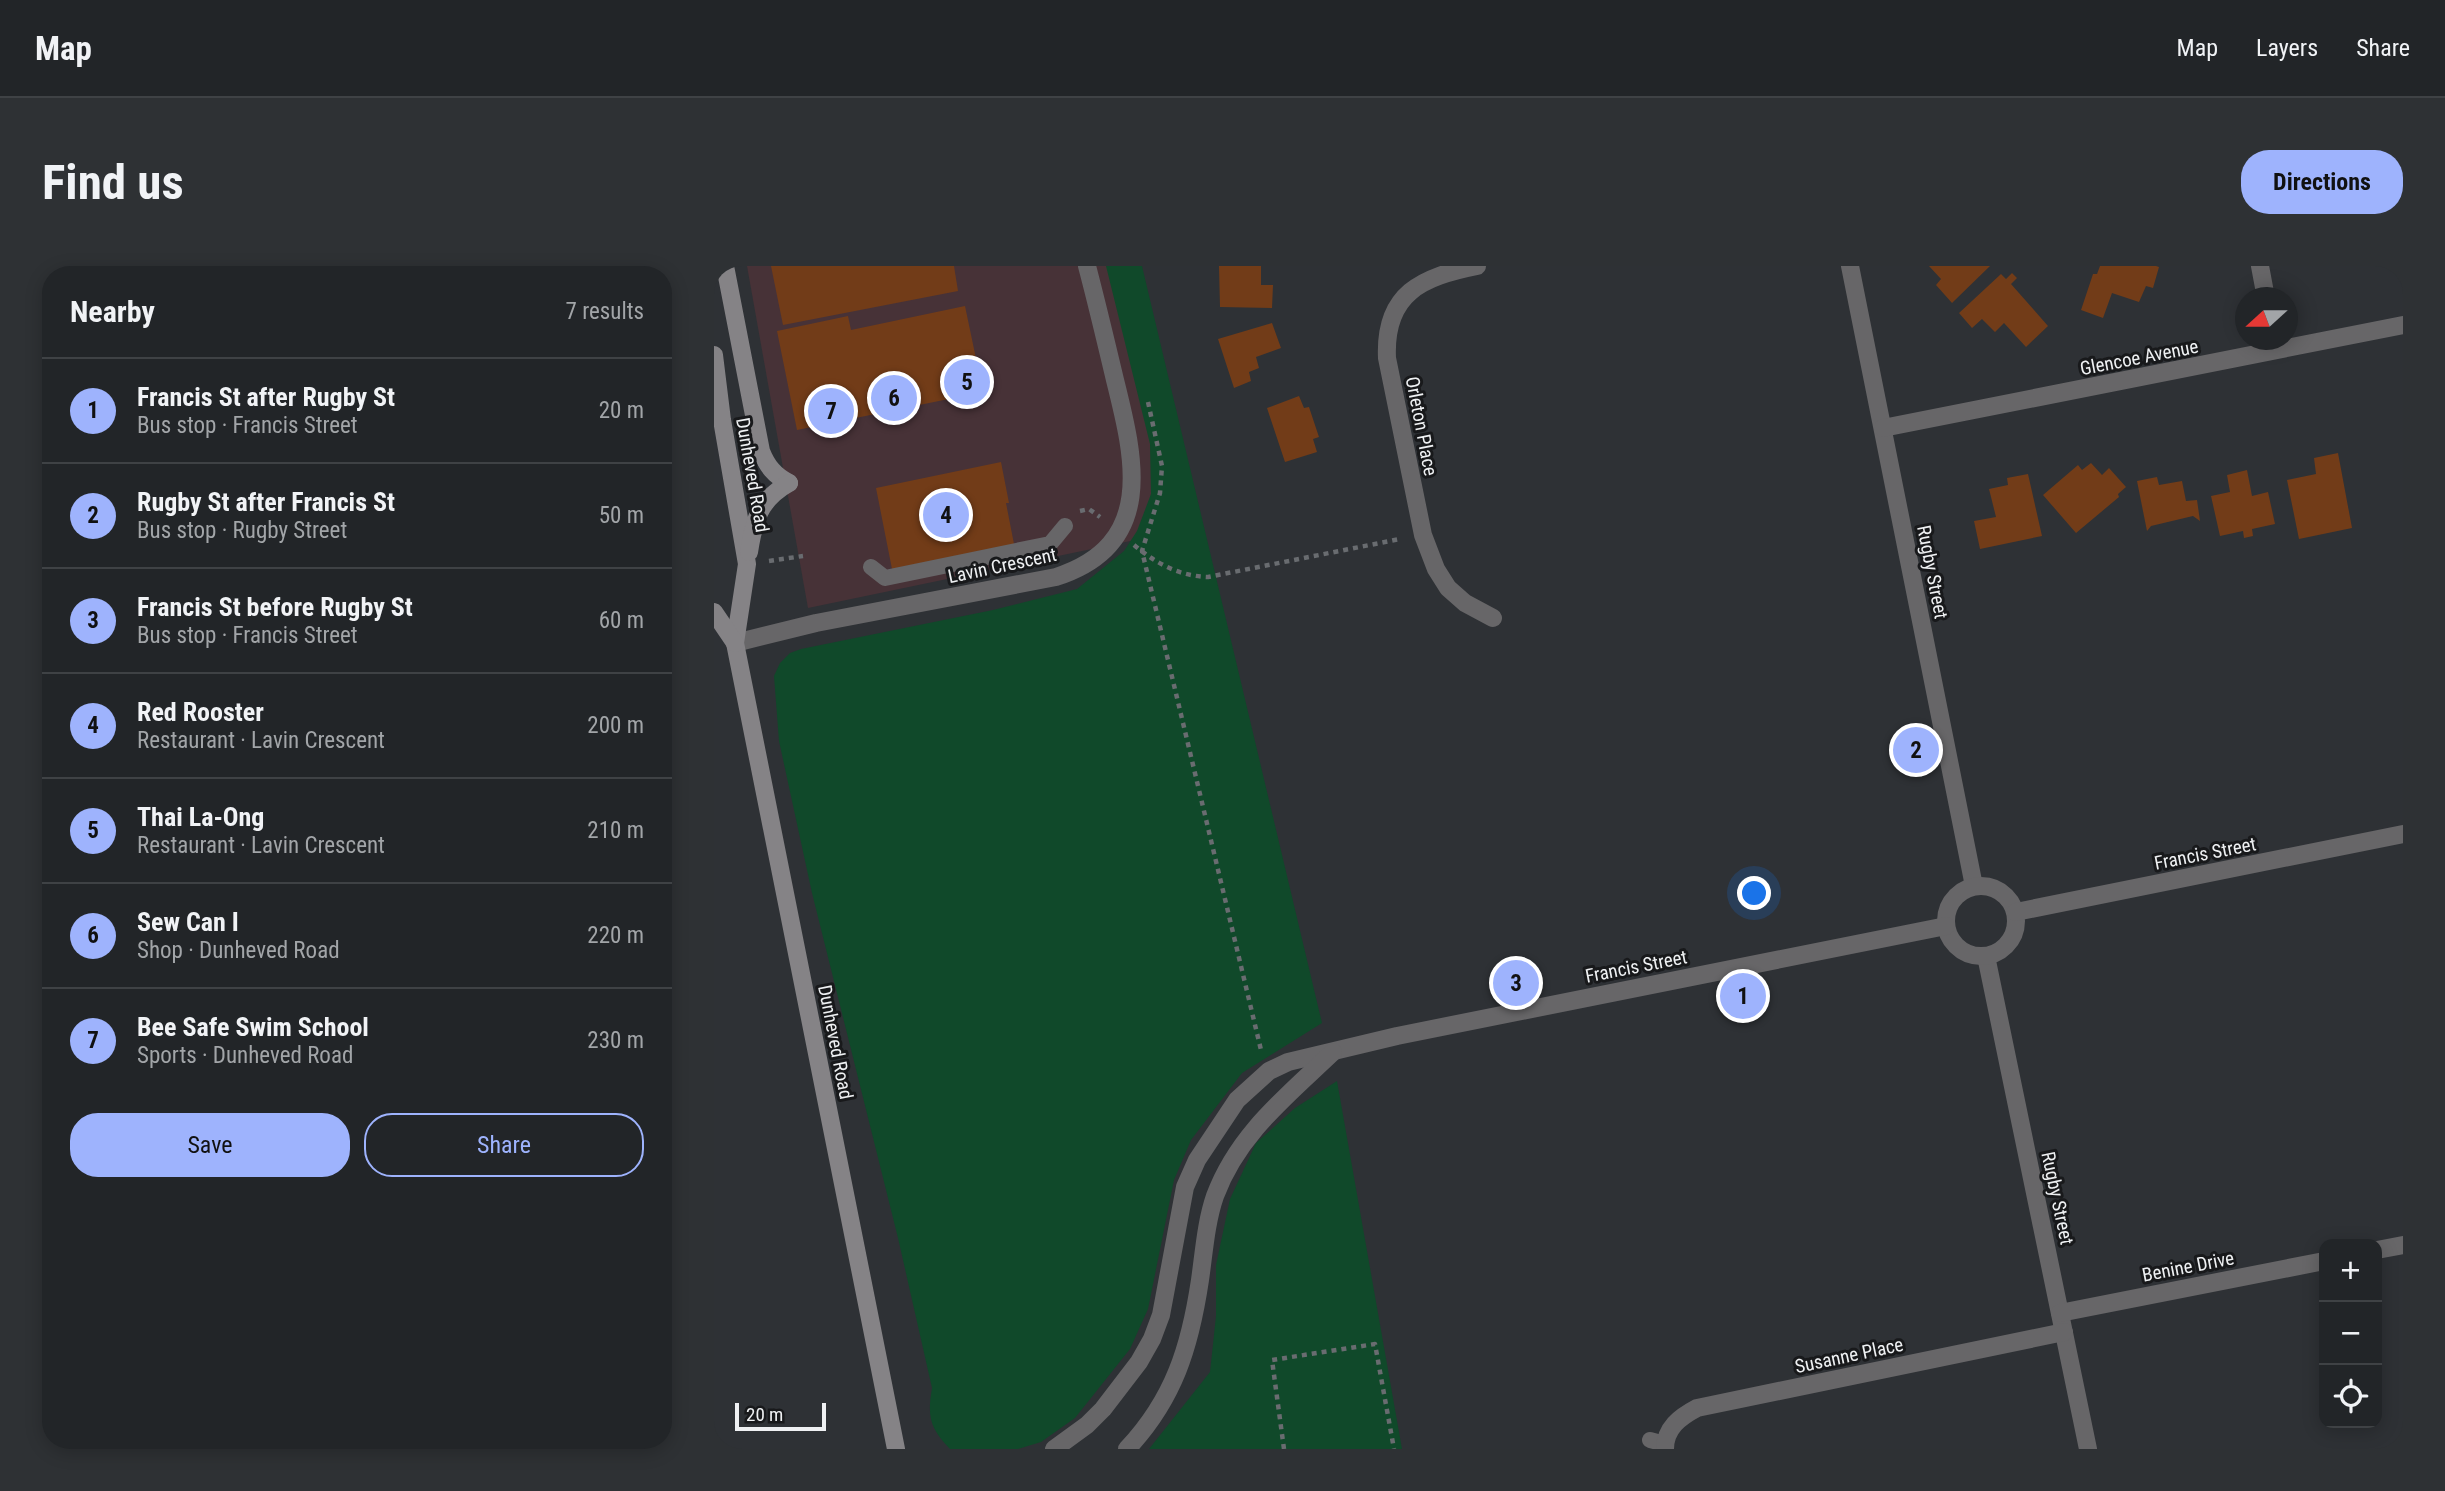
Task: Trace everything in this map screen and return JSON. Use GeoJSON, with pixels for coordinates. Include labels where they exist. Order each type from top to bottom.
{"type":"FeatureCollection","features":[{"type":"Feature","properties":{"kind":"main road"},"geometry":{"type":"LineString","coordinates":[[725,266],[761,451],[768,467],[789,484],[774,492],[759,510],[756,563]]}},
{"type":"Feature","properties":{"kind":"main road","name":"Dunheved Road"},"geometry":{"type":"LineString","coordinates":[[714,355],[722,421],[756,563],[735,642]]}},
{"type":"Feature","properties":{"kind":"main road","name":"Dunheved Road"},"geometry":{"type":"LineString","coordinates":[[714,612],[735,642],[896,1449]]}},
{"type":"Feature","properties":{"kind":"street","name":"Lavin Crescent"},"geometry":{"type":"LineString","coordinates":[[735,642],[816,623],[1056,577],[1078,570],[1097,558],[1110,545],[1119,531],[1131,499],[1132,457],[1087,266]]}},
{"type":"Feature","properties":{"kind":"street","name":"Orleton Place"},"geometry":{"type":"LineString","coordinates":[[1478,266],[1446,272],[1429,278],[1415,288],[1403,299],[1392,316],[1386,336],[1387,358],[1423,535],[1436,569],[1448,588],[1465,603],[1493,618]]}},
{"type":"Feature","properties":{"kind":"street","name":"Rugby Street"},"geometry":{"type":"LineString","coordinates":[[1850,266],[1974,886]]}},
{"type":"Feature","properties":{"kind":"street"},"geometry":{"type":"LineString","coordinates":[[2260,266],[2264,287]]}},
{"type":"Feature","properties":{"kind":"street","name":"Glencoe Avenue"},"geometry":{"type":"LineString","coordinates":[[2298,342],[2403,326]]}},
{"type":"Feature","properties":{"kind":"street","name":"Glencoe Avenue"},"geometry":{"type":"LineString","coordinates":[[1883,428],[2252,350]]}},
{"type":"Feature","properties":{"kind":"street","name":"Francis Street"},"geometry":{"type":"LineString","coordinates":[[2016,912],[2403,834]]}},
{"type":"Feature","properties":{"kind":"street"},"geometry":{"type":"LineString","coordinates":[[1985,885],[2005,894],[2016,912],[2013,936],[2007,946],[1986,956],[1964,952],[1955,945],[1945,926],[1949,905],[1964,889],[1974,886],[1985,885]]}},
{"type":"Feature","properties":{"kind":"street","name":"Francis Street"},"geometry":{"type":"LineString","coordinates":[[1054,1449],[1087,1425],[1103,1409],[1128,1379],[1152,1339],[1161,1315],[1185,1187],[1197,1160],[1222,1119],[1237,1100],[1269,1071],[1288,1062],[1336,1050],[1945,926]]}},
{"type":"Feature","properties":{"kind":"street","name":"Rugby Street"},"geometry":{"type":"LineString","coordinates":[[1986,956],[2088,1449]]}},
{"type":"Feature","properties":{"kind":"street"},"geometry":{"type":"LineString","coordinates":[[1127,1449],[1164,1400],[1184,1357],[1191,1333],[1207,1230],[1215,1197],[1230,1165],[1249,1135],[1272,1109],[1336,1050]]}},
{"type":"Feature","properties":{"kind":"street"},"geometry":{"type":"LineString","coordinates":[[2382,1250],[2403,1245]]}},
{"type":"Feature","properties":{"kind":"street","name":"Benine Drive"},"geometry":{"type":"LineString","coordinates":[[2060,1313],[2319,1262]]}},
{"type":"Feature","properties":{"kind":"street","name":"Susanne Place"},"geometry":{"type":"LineString","coordinates":[[1660,1444],[1678,1419],[1697,1408],[2064,1332]]}},
{"type":"Feature","properties":{"kind":"lane"},"geometry":{"type":"LineString","coordinates":[[871,567],[885,578],[1050,544],[1065,526]]}},
{"type":"Feature","properties":{"kind":"path"},"geometry":{"type":"LineString","coordinates":[[1076,512],[1089,509],[1164,567],[1180,573],[1209,577],[1423,535]]}},
{"type":"Feature","properties":{"kind":"path"},"geometry":{"type":"LineString","coordinates":[[1142,551],[1261,1050]]}},
{"type":"Feature","properties":{"kind":"path"},"geometry":{"type":"LineString","coordinates":[[756,563],[803,556]]}},
{"type":"Feature","properties":{"kind":"path"},"geometry":{"type":"LineString","coordinates":[[1284,1449],[1272,1360],[1375,1344],[1394,1449]]}},
{"type":"Feature","properties":{"kind":"shaded area"},"geometry":{"type":"Polygon","coordinates":[[[747,266],[1116,266],[1183,530],[808,608],[747,266]]]}},
{"type":"Feature","properties":{"kind":"green space"},"geometry":{"type":"Polygon","coordinates":[[[1106,266],[1142,266],[1322,1023],[1242,1073],[1191,1140],[1174,1180],[1148,1309],[1130,1349],[1075,1418],[1041,1442],[1018,1449],[950,1449],[938,1435],[930,1415],[932,1388],[898,1238],[812,893],[779,741],[774,676],[780,663],[790,653],[801,649],[993,610],[1077,589],[1124,551],[1137,531],[1151,494],[1150,444],[1106,266]]]}},
{"type":"Feature","properties":{"kind":"green space"},"geometry":{"type":"Polygon","coordinates":[[[1337,1081],[1402,1449],[1149,1449],[1210,1372],[1216,1316],[1216,1265],[1230,1199],[1256,1143],[1295,1108],[1337,1081]]]}},
{"type":"Feature","properties":{"kind":"building"},"geometry":{"type":"Polygon","coordinates":[[[771,266],[954,266],[958,291],[783,325],[771,266]]]}},
{"type":"Feature","properties":{"kind":"building"},"geometry":{"type":"Polygon","coordinates":[[[1219,266],[1261,266],[1261,285],[1273,285],[1272,308],[1220,307],[1219,266]]]}},
{"type":"Feature","properties":{"kind":"building"},"geometry":{"type":"Polygon","coordinates":[[[1929,266],[1990,266],[1952,303],[1936,285],[1941,279],[1929,266]]]}},
{"type":"Feature","properties":{"kind":"building"},"geometry":{"type":"Polygon","coordinates":[[[2100,266],[2159,267],[2153,288],[2146,286],[2139,302],[2112,293],[2103,318],[2081,310],[2093,274],[2097,274],[2100,266]]]}},
{"type":"Feature","properties":{"kind":"building"},"geometry":{"type":"Polygon","coordinates":[[[2012,273],[2017,278],[2011,284],[2048,326],[2026,347],[2004,323],[1995,332],[1982,319],[1972,328],[1959,313],[2001,274],[2006,279],[2012,273]]]}},
{"type":"Feature","properties":{"kind":"building"},"geometry":{"type":"Polygon","coordinates":[[[965,306],[983,392],[797,430],[777,331],[848,316],[851,330],[965,306]]]}},
{"type":"Feature","properties":{"kind":"building"},"geometry":{"type":"Polygon","coordinates":[[[1272,323],[1281,348],[1256,357],[1259,368],[1249,372],[1251,381],[1234,388],[1218,339],[1272,323]]]}},
{"type":"Feature","properties":{"kind":"building"},"geometry":{"type":"Polygon","coordinates":[[[1299,396],[1304,408],[1309,407],[1319,437],[1313,439],[1317,452],[1285,462],[1267,408],[1299,396]]]}},
{"type":"Feature","properties":{"kind":"building"},"geometry":{"type":"Polygon","coordinates":[[[2338,453],[2352,528],[2299,539],[2287,480],[2316,474],[2314,458],[2338,453]]]}},
{"type":"Feature","properties":{"kind":"building"},"geometry":{"type":"Polygon","coordinates":[[[1001,462],[1014,544],[892,569],[876,488],[1001,462]]]}},
{"type":"Feature","properties":{"kind":"building"},"geometry":{"type":"Polygon","coordinates":[[[2091,463],[2102,475],[2109,468],[2126,487],[2118,494],[2119,497],[2076,533],[2043,495],[2078,465],[2082,470],[2091,463]]]}},
{"type":"Feature","properties":{"kind":"building"},"geometry":{"type":"Polygon","coordinates":[[[2247,470],[2252,496],[2268,492],[2275,524],[2252,529],[2253,536],[2244,538],[2243,531],[2220,536],[2211,496],[2230,492],[2227,475],[2247,470]]]}},
{"type":"Feature","properties":{"kind":"building"},"geometry":{"type":"Polygon","coordinates":[[[2028,474],[2042,536],[1980,549],[1974,521],[1996,517],[1989,489],[2008,485],[2007,478],[2028,474]]]}},
{"type":"Feature","properties":{"kind":"building"},"geometry":{"type":"Polygon","coordinates":[[[2157,477],[2159,485],[2182,481],[2186,501],[2197,500],[2200,521],[2193,516],[2151,526],[2147,531],[2137,481],[2157,477]]]}},
{"type":"Feature","properties":{"kind":"place","name":"Thai La-Ong"},"geometry":{"type":"Point","coordinates":[967,382]}},
{"type":"Feature","properties":{"kind":"place","name":"Sew Can I"},"geometry":{"type":"Point","coordinates":[894,398]}},
{"type":"Feature","properties":{"kind":"place","name":"Bee Safe Swim School"},"geometry":{"type":"Point","coordinates":[831,411]}},
{"type":"Feature","properties":{"kind":"place","name":"Red Rooster"},"geometry":{"type":"Point","coordinates":[946,515]}},
{"type":"Feature","properties":{"kind":"place","name":"Rugby St after Francis St"},"geometry":{"type":"Point","coordinates":[1916,750]}},
{"type":"Feature","properties":{"kind":"place","name":"Francis St before Rugby St"},"geometry":{"type":"Point","coordinates":[1516,983]}},
{"type":"Feature","properties":{"kind":"place","name":"Francis St after Rugby St"},"geometry":{"type":"Point","coordinates":[1743,996]}}]}
